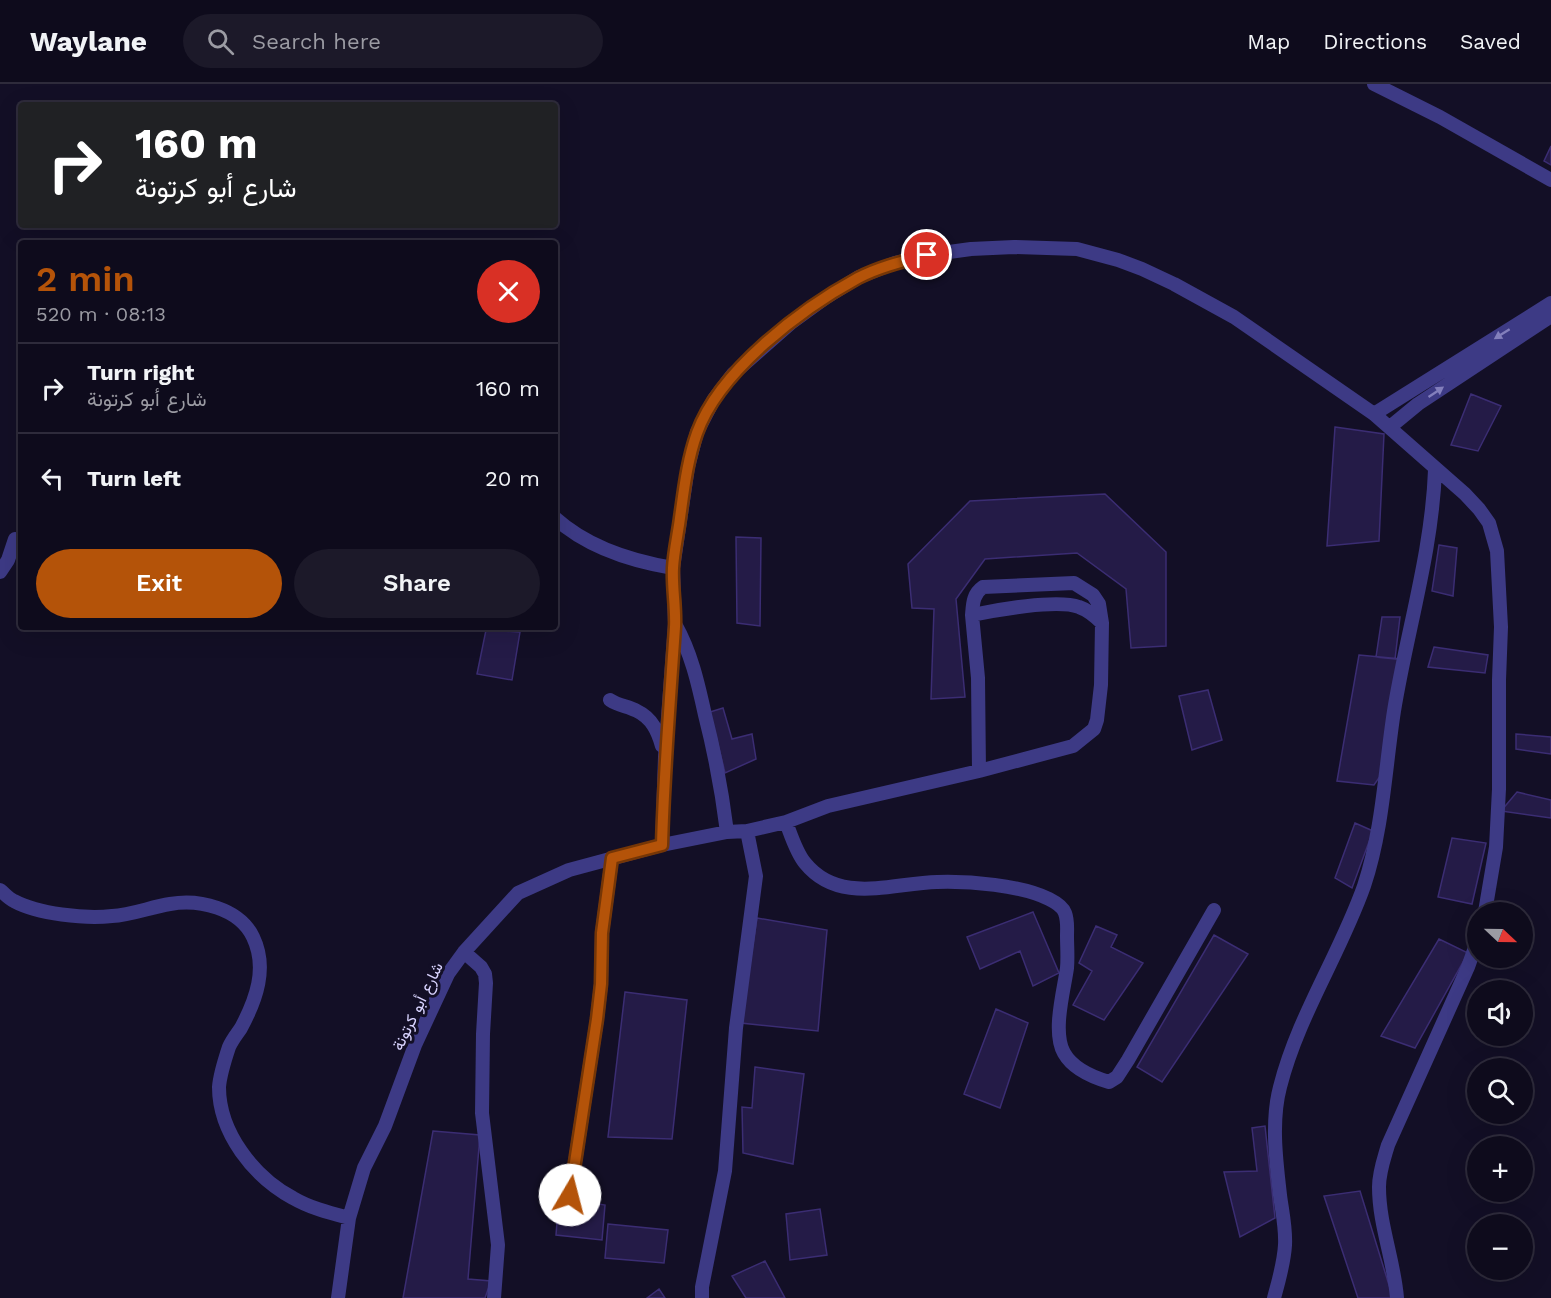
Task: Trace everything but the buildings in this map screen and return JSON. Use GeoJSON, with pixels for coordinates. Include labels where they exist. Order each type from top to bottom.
{"type":"FeatureCollection","features":[{"type":"Feature","properties":{"kind":"street"},"geometry":{"type":"LineString","coordinates":[[1374,84],[1440,117],[1551,180]]}},
{"type":"Feature","properties":{"kind":"street"},"geometry":{"type":"LineString","coordinates":[[662,845],[665,757],[675,624],[673,568],[688,466],[697,432],[714,399],[733,374],[792,322],[859,277],[895,263],[927,255],[971,249],[1014,247],[1077,249],[1118,260],[1174,284],[1234,317],[1374,414],[1479,509],[1490,523],[1497,551],[1501,627],[1496,847],[1487,902]]}},
{"type":"Feature","properties":{"kind":"street"},"geometry":{"type":"LineString","coordinates":[[1374,414],[1551,303]]}},
{"type":"Feature","properties":{"kind":"street"},"geometry":{"type":"LineString","coordinates":[[1390,428],[1427,398],[1551,316]]}},
{"type":"Feature","properties":{"kind":"street"},"geometry":{"type":"LineString","coordinates":[[1274,1298],[1282,1272],[1285,1244],[1276,1156],[1276,1115],[1280,1087],[1295,1042],[1364,886],[1372,855],[1381,814],[1394,711],[1425,558],[1434,502],[1435,470]]}},
{"type":"Feature","properties":{"kind":"street"},"geometry":{"type":"LineString","coordinates":[[558,521],[569,531],[598,546],[631,559],[673,568]]}},
{"type":"Feature","properties":{"kind":"street"},"geometry":{"type":"LineString","coordinates":[[0,544],[18,537]]}},
{"type":"Feature","properties":{"kind":"street"},"geometry":{"type":"LineString","coordinates":[[0,572],[18,537]]}},
{"type":"Feature","properties":{"kind":"street","name":"شارع أبو كرتونة"},"geometry":{"type":"LineString","coordinates":[[338,1298],[349,1218],[364,1168],[385,1126],[415,1045],[448,974],[464,952],[518,893],[569,870],[612,858],[662,845],[786,822],[828,806],[979,771],[1073,746],[1094,729],[1101,685],[1102,623],[1099,604],[1093,595],[1084,587],[1066,582],[983,587],[978,590],[974,598],[972,615]]}},
{"type":"Feature","properties":{"kind":"street"},"geometry":{"type":"LineString","coordinates":[[979,771],[978,678],[972,615],[1002,608],[1070,605],[1091,613],[1102,623]]}},
{"type":"Feature","properties":{"kind":"street"},"geometry":{"type":"LineString","coordinates":[[675,624],[687,645],[697,678],[719,772],[727,832]]}},
{"type":"Feature","properties":{"kind":"street"},"geometry":{"type":"LineString","coordinates":[[610,700],[618,706],[638,711],[657,728],[665,757]]}},
{"type":"Feature","properties":{"kind":"street"},"geometry":{"type":"LineString","coordinates":[[786,822],[804,863],[828,882],[840,887],[856,890],[938,882],[996,885],[1037,893],[1056,903],[1065,911],[1067,922],[1066,968],[1059,1040],[1064,1053],[1075,1065],[1087,1074],[1109,1082],[1117,1077],[1128,1060],[1214,910]]}},
{"type":"Feature","properties":{"kind":"street"},"geometry":{"type":"LineString","coordinates":[[702,1298],[702,1287],[725,1171],[736,1028],[756,876],[747,831]]}},
{"type":"Feature","properties":{"kind":"street"},"geometry":{"type":"LineString","coordinates":[[570,1195],[597,1019],[601,984],[602,933],[612,858]]}},
{"type":"Feature","properties":{"kind":"street"},"geometry":{"type":"LineString","coordinates":[[0,890],[15,902],[80,917],[114,916],[184,902],[220,909],[232,915],[243,925],[253,936],[260,974],[258,990],[230,1045],[223,1067],[219,1084],[224,1118],[251,1166],[269,1182],[294,1199],[349,1218]]}},
{"type":"Feature","properties":{"kind":"street"},"geometry":{"type":"LineString","coordinates":[[464,952],[481,967],[486,983],[482,1113],[498,1245],[494,1298]]}},
{"type":"Feature","properties":{"kind":"street"},"geometry":{"type":"LineString","coordinates":[[1397,1298],[1382,1219],[1379,1185],[1382,1164],[1388,1145],[1468,968]]}},
{"type":"Feature","properties":{"kind":"route"},"geometry":{"type":"LineString","coordinates":[[570,1195],[597,1019],[601,984],[602,933],[612,858],[662,845],[665,757],[675,624],[673,568],[688,466],[697,432],[714,399],[733,374],[792,322],[859,277],[895,263],[927,255]]}}]}
